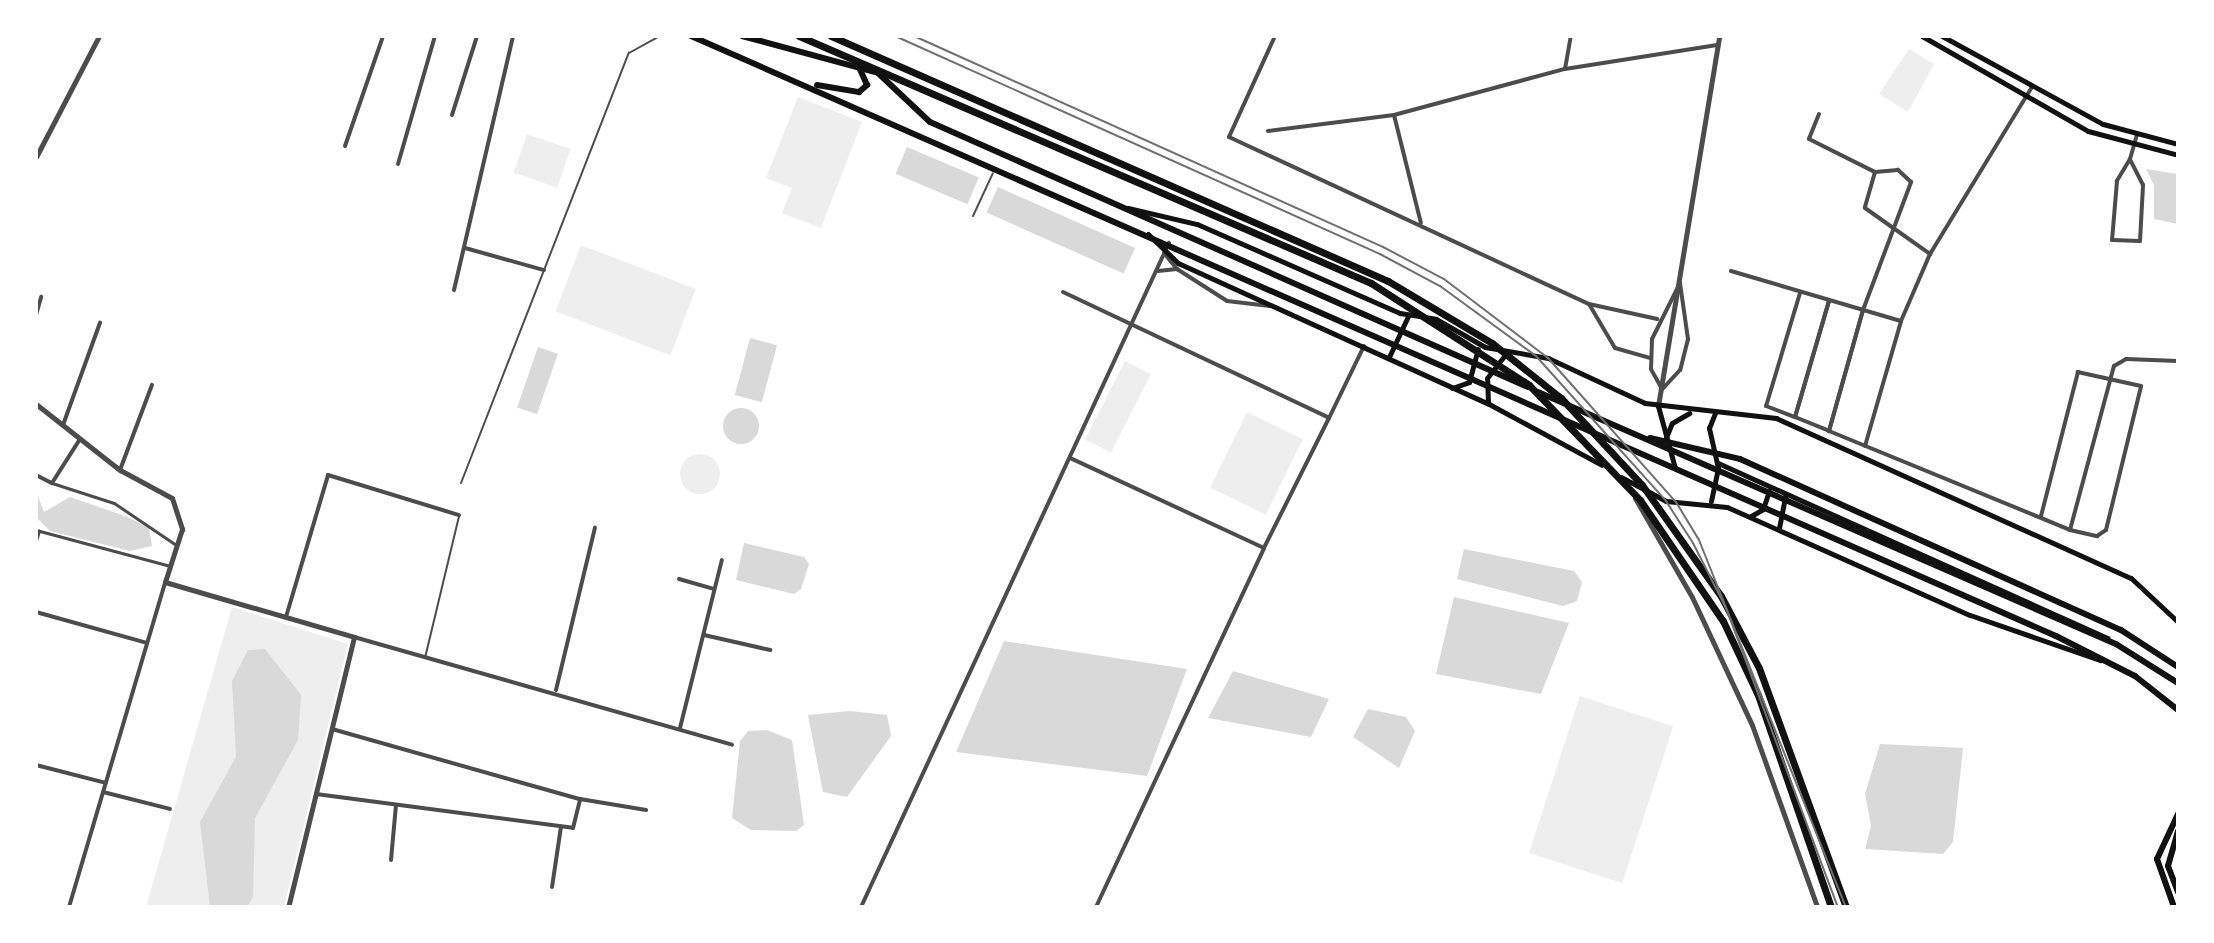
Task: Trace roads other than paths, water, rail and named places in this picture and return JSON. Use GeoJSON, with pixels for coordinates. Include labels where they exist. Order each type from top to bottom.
{"type":"FeatureCollection","features":[{"type":"Feature","properties":{"kind":"highway"},"geometry":{"type":"LineString","coordinates":[[691,36],[803,81],[993,171],[1169,243],[1894,564],[2105,660],[2178,710]]}},
{"type":"Feature","properties":{"kind":"highway"},"geometry":{"type":"LineString","coordinates":[[742,36],[878,73],[930,122],[2072,630],[2116,644],[2178,683]]}},
{"type":"Feature","properties":{"kind":"highway"},"geometry":{"type":"LineString","coordinates":[[799,36],[1371,283],[1529,385],[1612,466],[1711,601],[1758,695],[1831,907]]}},
{"type":"Feature","properties":{"kind":"highway"},"geometry":{"type":"LineString","coordinates":[[836,38],[1388,281],[1492,343],[1561,398],[1642,485],[1721,596],[1759,668],[1846,907]]}},
{"type":"Feature","properties":{"kind":"highway"},"geometry":{"type":"LineString","coordinates":[[803,81],[859,92],[866,76],[853,65]]}},
{"type":"Feature","properties":{"kind":"highway"},"geometry":{"type":"LineString","coordinates":[[1638,436],[1740,459],[2121,630],[2178,667]]}},
{"type":"Feature","properties":{"kind":"highway"},"geometry":{"type":"LineString","coordinates":[[2174,907],[2157,859],[2178,814]]}},
{"type":"Feature","properties":{"kind":"highway"},"geometry":{"type":"LineString","coordinates":[[2178,831],[2168,857],[2178,892]]}},
{"type":"Feature","properties":{"kind":"main road"},"geometry":{"type":"LineString","coordinates":[[1922,36],[2088,131],[2178,155]]}},
{"type":"Feature","properties":{"kind":"main road"},"geometry":{"type":"LineString","coordinates":[[1942,36],[2032,87],[2137,134],[2178,144]]}},
{"type":"Feature","properties":{"kind":"main road"},"geometry":{"type":"LineString","coordinates":[[1123,207],[1197,224],[1408,316],[1436,319],[1478,344],[1548,358],[1658,406],[1691,412],[1776,418],[2144,585],[2178,622]]}},
{"type":"Feature","properties":{"kind":"main road"},"geometry":{"type":"LineString","coordinates":[[1148,234],[1164,253],[1489,404],[1666,501],[1711,501],[2055,650],[2105,660]]}},
{"type":"Feature","properties":{"kind":"main road"},"geometry":{"type":"LineString","coordinates":[[1389,357],[1408,316]]}},
{"type":"Feature","properties":{"kind":"main road"},"geometry":{"type":"LineString","coordinates":[[1452,388],[1469,382],[1478,344]]}},
{"type":"Feature","properties":{"kind":"main road"},"geometry":{"type":"LineString","coordinates":[[1489,404],[1487,378],[1497,359],[1512,353]]}},
{"type":"Feature","properties":{"kind":"main road"},"geometry":{"type":"LineString","coordinates":[[1658,406],[1664,445],[1675,469],[1715,488]]}},
{"type":"Feature","properties":{"kind":"main road"},"geometry":{"type":"LineString","coordinates":[[1664,445],[1672,423],[1691,412]]}},
{"type":"Feature","properties":{"kind":"main road"},"geometry":{"type":"LineString","coordinates":[[1711,501],[1718,463],[1709,428],[1715,412]]}},
{"type":"Feature","properties":{"kind":"main road"},"geometry":{"type":"LineString","coordinates":[[1718,463],[2063,613],[2116,644]]}},
{"type":"Feature","properties":{"kind":"main road"},"geometry":{"type":"LineString","coordinates":[[1751,516],[1763,509],[1764,483]]}},
{"type":"Feature","properties":{"kind":"main road"},"geometry":{"type":"LineString","coordinates":[[1780,529],[1778,510],[1790,494]]}},
{"type":"Feature","properties":{"kind":"street"},"geometry":{"type":"LineString","coordinates":[[37,155],[99,36]]}},
{"type":"Feature","properties":{"kind":"street"},"geometry":{"type":"LineString","coordinates":[[345,146],[383,36]]}},
{"type":"Feature","properties":{"kind":"street"},"geometry":{"type":"LineString","coordinates":[[398,164],[435,36]]}},
{"type":"Feature","properties":{"kind":"street"},"geometry":{"type":"LineString","coordinates":[[452,115],[477,36]]}},
{"type":"Feature","properties":{"kind":"street"},"geometry":{"type":"LineString","coordinates":[[454,290],[513,36]]}},
{"type":"Feature","properties":{"kind":"street"},"geometry":{"type":"LineString","coordinates":[[1275,36],[1229,137],[1421,223],[1589,304],[1657,319]]}},
{"type":"Feature","properties":{"kind":"street"},"geometry":{"type":"LineString","coordinates":[[1565,69],[1571,36]]}},
{"type":"Feature","properties":{"kind":"street"},"geometry":{"type":"LineString","coordinates":[[1658,406],[1719,36]]}},
{"type":"Feature","properties":{"kind":"street"},"geometry":{"type":"LineString","coordinates":[[1268,131],[1394,115],[1565,69],[1717,45]]}},
{"type":"Feature","properties":{"kind":"street"},"geometry":{"type":"LineString","coordinates":[[1865,446],[1901,321],[1930,254],[2032,87]]}},
{"type":"Feature","properties":{"kind":"street"},"geometry":{"type":"LineString","coordinates":[[1803,388],[1795,417],[1829,431],[1863,310],[1891,228],[1911,182],[1898,170],[1875,172],[1811,141],[1819,114]]}},
{"type":"Feature","properties":{"kind":"street"},"geometry":{"type":"LineString","coordinates":[[1394,115],[1421,223]]}},
{"type":"Feature","properties":{"kind":"street"},"geometry":{"type":"LineString","coordinates":[[2130,159],[2143,185],[2140,241],[2112,240],[2117,181],[2130,159],[2137,134]]}},
{"type":"Feature","properties":{"kind":"street"},"geometry":{"type":"LineString","coordinates":[[1875,172],[1865,208],[1930,254]]}},
{"type":"Feature","properties":{"kind":"street"},"geometry":{"type":"LineString","coordinates":[[861,907],[1169,243]]}},
{"type":"Feature","properties":{"kind":"street"},"geometry":{"type":"LineString","coordinates":[[465,248],[544,270]]}},
{"type":"Feature","properties":{"kind":"street"},"geometry":{"type":"LineString","coordinates":[[1164,253],[1177,269],[1227,301],[1276,306]]}},
{"type":"Feature","properties":{"kind":"street"},"geometry":{"type":"LineString","coordinates":[[1157,271],[1177,269]]}},
{"type":"Feature","properties":{"kind":"street"},"geometry":{"type":"LineString","coordinates":[[1731,271],[1901,321]]}},
{"type":"Feature","properties":{"kind":"street"},"geometry":{"type":"LineString","coordinates":[[1662,389],[1650,358],[1657,319],[1680,283]]}},
{"type":"Feature","properties":{"kind":"street"},"geometry":{"type":"LineString","coordinates":[[1662,389],[1680,370],[1688,339],[1680,283]]}},
{"type":"Feature","properties":{"kind":"street"},"geometry":{"type":"LineString","coordinates":[[1063,292],[1329,418]]}},
{"type":"Feature","properties":{"kind":"street"},"geometry":{"type":"LineString","coordinates":[[1800,293],[1766,406],[1795,417],[1829,301]]}},
{"type":"Feature","properties":{"kind":"street"},"geometry":{"type":"LineString","coordinates":[[36,315],[41,297]]}},
{"type":"Feature","properties":{"kind":"street"},"geometry":{"type":"LineString","coordinates":[[1589,304],[1615,348],[1650,358]]}},
{"type":"Feature","properties":{"kind":"street"},"geometry":{"type":"LineString","coordinates":[[63,425],[100,323]]}},
{"type":"Feature","properties":{"kind":"street"},"geometry":{"type":"LineString","coordinates":[[1096,907],[1264,548],[1364,346]]}},
{"type":"Feature","properties":{"kind":"street"},"geometry":{"type":"LineString","coordinates":[[2070,530],[2110,379],[2126,359],[2178,361]]}},
{"type":"Feature","properties":{"kind":"street"},"geometry":{"type":"LineString","coordinates":[[1838,401],[1829,431],[2070,530],[2097,536],[2106,530],[2143,389],[2078,372],[2041,516]]}},
{"type":"Feature","properties":{"kind":"street"},"geometry":{"type":"LineString","coordinates":[[120,470],[152,385]]}},
{"type":"Feature","properties":{"kind":"street"},"geometry":{"type":"LineString","coordinates":[[36,404],[120,470],[172,498],[182,529],[69,907]]}},
{"type":"Feature","properties":{"kind":"street"},"geometry":{"type":"LineString","coordinates":[[52,483],[80,439]]}},
{"type":"Feature","properties":{"kind":"street"},"geometry":{"type":"LineString","coordinates":[[1070,458],[1264,548]]}},
{"type":"Feature","properties":{"kind":"street"},"geometry":{"type":"LineString","coordinates":[[36,475],[114,503],[176,545]]}},
{"type":"Feature","properties":{"kind":"street"},"geometry":{"type":"LineString","coordinates":[[285,617],[328,475],[459,515]]}},
{"type":"Feature","properties":{"kind":"street"},"geometry":{"type":"LineString","coordinates":[[1628,482],[1752,725],[1817,907]]}},
{"type":"Feature","properties":{"kind":"street"},"geometry":{"type":"LineString","coordinates":[[556,691],[595,528]]}},
{"type":"Feature","properties":{"kind":"street"},"geometry":{"type":"LineString","coordinates":[[36,541],[37,530],[169,569]]}},
{"type":"Feature","properties":{"kind":"street"},"geometry":{"type":"LineString","coordinates":[[680,729],[722,560]]}},
{"type":"Feature","properties":{"kind":"street"},"geometry":{"type":"LineString","coordinates":[[679,579],[714,589]]}},
{"type":"Feature","properties":{"kind":"street"},"geometry":{"type":"LineString","coordinates":[[165,582],[424,659],[556,691],[732,745]]}},
{"type":"Feature","properties":{"kind":"street"},"geometry":{"type":"LineString","coordinates":[[36,612],[147,643]]}},
{"type":"Feature","properties":{"kind":"street"},"geometry":{"type":"LineString","coordinates":[[704,635],[770,650]]}},
{"type":"Feature","properties":{"kind":"street"},"geometry":{"type":"LineString","coordinates":[[288,907],[354,637]]}},
{"type":"Feature","properties":{"kind":"street"},"geometry":{"type":"LineString","coordinates":[[332,729],[580,799],[646,810]]}},
{"type":"Feature","properties":{"kind":"street"},"geometry":{"type":"LineString","coordinates":[[36,765],[106,783]]}},
{"type":"Feature","properties":{"kind":"street"},"geometry":{"type":"LineString","coordinates":[[103,792],[170,809]]}},
{"type":"Feature","properties":{"kind":"street"},"geometry":{"type":"LineString","coordinates":[[316,794],[573,828],[580,799]]}},
{"type":"Feature","properties":{"kind":"street"},"geometry":{"type":"LineString","coordinates":[[391,860],[396,805]]}},
{"type":"Feature","properties":{"kind":"street"},"geometry":{"type":"LineString","coordinates":[[552,887],[561,827]]}},
{"type":"Feature","properties":{"kind":"lane"},"geometry":{"type":"LineString","coordinates":[[461,483],[629,53],[660,36]]}},
{"type":"Feature","properties":{"kind":"lane"},"geometry":{"type":"LineString","coordinates":[[973,216],[993,171]]}},
{"type":"Feature","properties":{"kind":"lane"},"geometry":{"type":"LineString","coordinates":[[424,659],[459,515]]}},
{"type":"Feature","properties":{"kind":"tram line"},"geometry":{"type":"LineString","coordinates":[[914,36],[1383,247],[1444,279],[1548,358],[1676,502],[1699,540],[1846,907]]}},
{"type":"Feature","properties":{"kind":"railway"},"geometry":{"type":"LineString","coordinates":[[895,36],[1380,254],[1440,286],[1536,356],[1666,501],[1693,543],[1726,608],[1838,907]]}}]}
